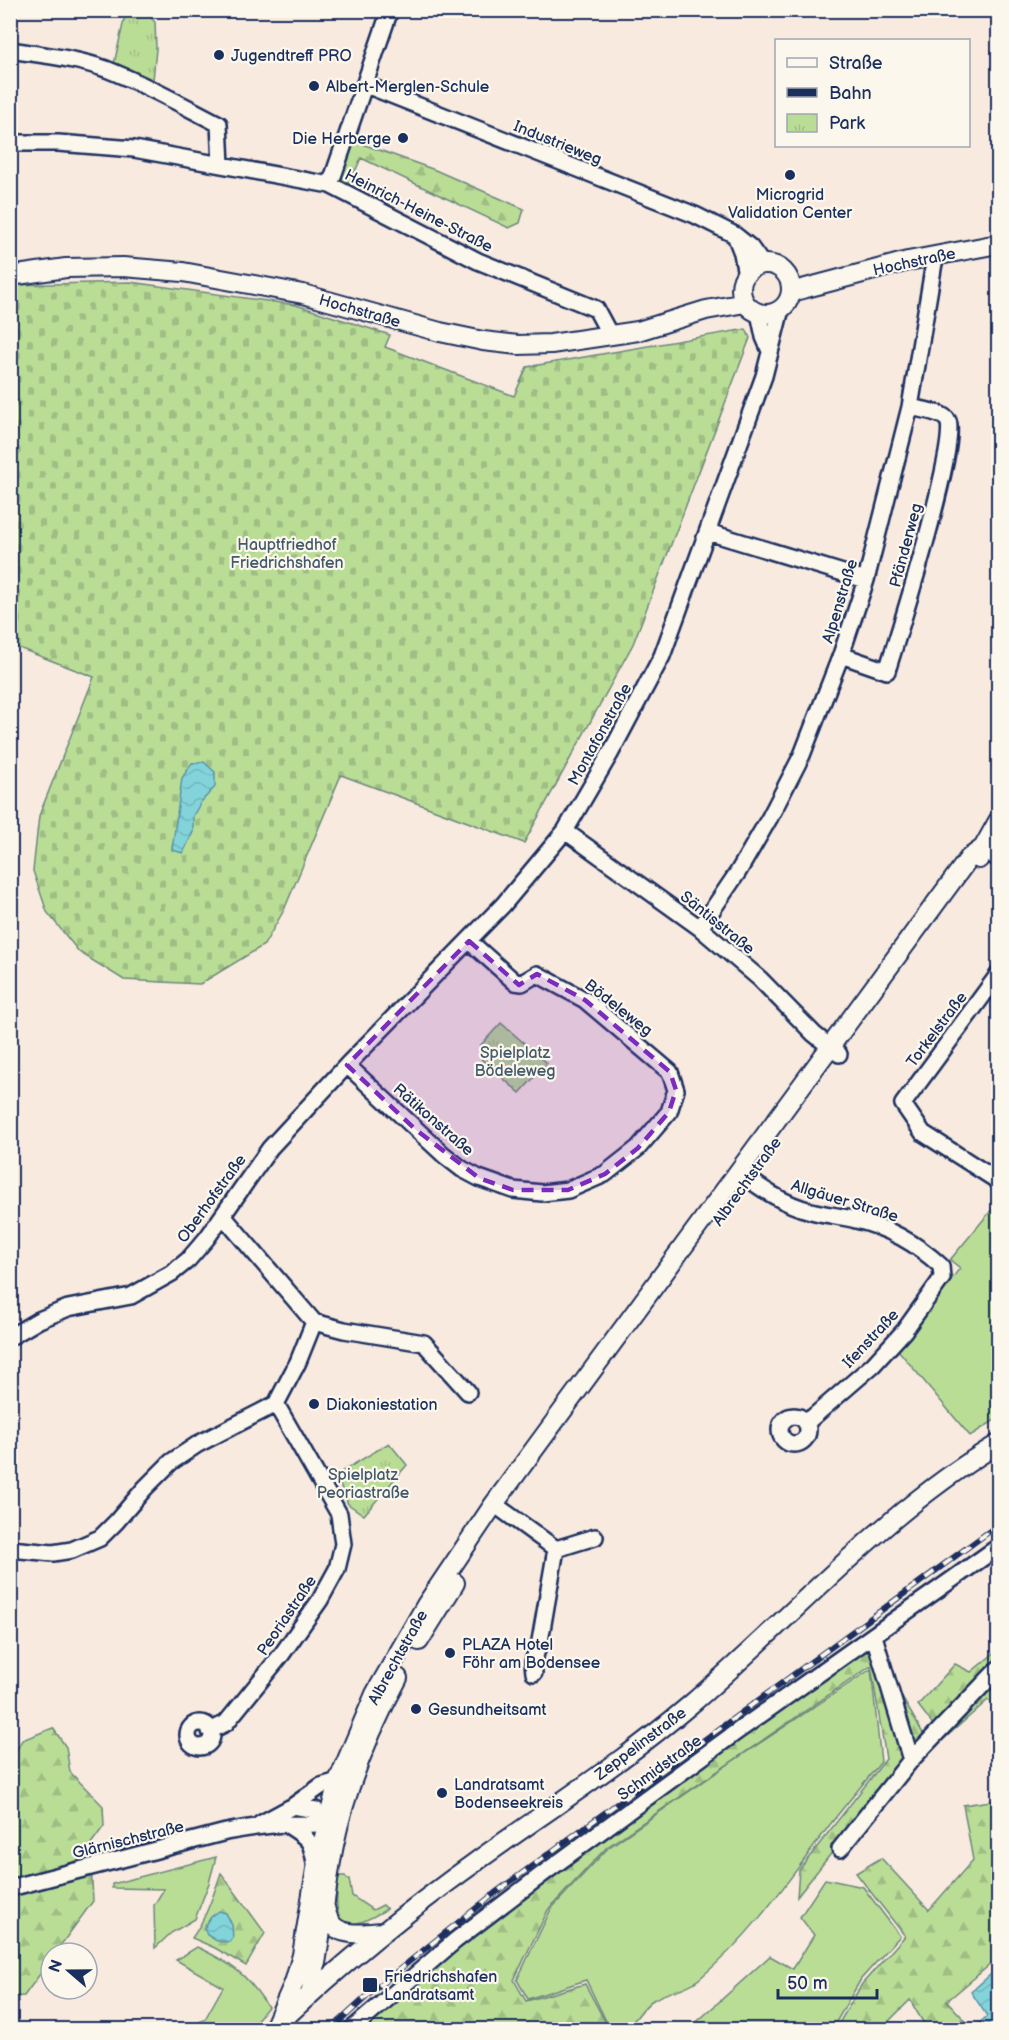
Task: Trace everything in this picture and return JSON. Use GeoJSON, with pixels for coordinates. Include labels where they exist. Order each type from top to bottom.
{"type":"FeatureCollection","features":[{"type":"Feature","properties":{"kind":"main road","name":"Hochstraße"},"geometry":{"type":"LineString","coordinates":[[791,292],[809,289],[830,280],[999,244]]}},
{"type":"Feature","properties":{"kind":"main road"},"geometry":{"type":"LineString","coordinates":[[756,266],[776,266],[784,273],[790,282],[791,292],[781,309],[773,313],[752,308],[742,295],[744,280],[756,266]]}},
{"type":"Feature","properties":{"kind":"main road","name":"Hochstraße"},"geometry":{"type":"LineString","coordinates":[[10,276],[66,268],[123,267],[183,272],[303,294],[393,320],[483,341],[518,345],[551,344],[654,327],[706,309],[752,308]]}},
{"type":"Feature","properties":{"kind":"main road","name":"Hochstraße"},"geometry":{"type":"LineString","coordinates":[[784,273],[830,280]]}},
{"type":"Feature","properties":{"kind":"main road","name":"Hochstraße"},"geometry":{"type":"LineString","coordinates":[[706,309],[744,280]]}},
{"type":"Feature","properties":{"kind":"main road","name":"Albrechtstraße"},"geometry":{"type":"LineString","coordinates":[[310,1995],[316,1966],[338,1781],[366,1715],[392,1663],[426,1605],[834,1050],[969,858],[983,848],[999,821]]}},
{"type":"Feature","properties":{"kind":"main road","name":"Zeppelinstraße"},"geometry":{"type":"LineString","coordinates":[[273,2029],[383,1932],[454,1878],[645,1741],[691,1704],[875,1534],[972,1460],[999,1444]]}},
{"type":"Feature","properties":{"kind":"main road","name":"Albrechtstraße"},"geometry":{"type":"LineString","coordinates":[[273,2029],[294,1983],[302,1955],[316,1869],[375,1724],[401,1671],[499,1508]]}},
{"type":"Feature","properties":{"kind":"main road"},"geometry":{"type":"LineString","coordinates":[[323,1902],[331,1924],[343,1932],[357,1934],[383,1932]]}},
{"type":"Feature","properties":{"kind":"street"},"geometry":{"type":"LineString","coordinates":[[330,185],[390,10]]}},
{"type":"Feature","properties":{"kind":"street"},"geometry":{"type":"LineString","coordinates":[[10,50],[66,58],[105,69],[219,124],[221,165]]}},
{"type":"Feature","properties":{"kind":"street","name":"Industrieweg"},"geometry":{"type":"LineString","coordinates":[[366,85],[695,215],[735,235],[750,247],[763,265]]}},
{"type":"Feature","properties":{"kind":"street","name":"Heinrich-Heine-Straße"},"geometry":{"type":"LineString","coordinates":[[10,142],[134,149],[330,185],[478,261],[596,309],[610,335]]}},
{"type":"Feature","properties":{"kind":"street"},"geometry":{"type":"LineString","coordinates":[[735,235],[742,253],[744,280]]}},
{"type":"Feature","properties":{"kind":"street","name":"Alpenstraße"},"geometry":{"type":"LineString","coordinates":[[699,928],[738,872],[781,796],[802,755],[841,655],[866,580],[910,408],[935,256]]}},
{"type":"Feature","properties":{"kind":"street"},"geometry":{"type":"LineString","coordinates":[[752,308],[770,351]]}},
{"type":"Feature","properties":{"kind":"street","name":"Montafonstraße"},"geometry":{"type":"LineString","coordinates":[[347,1065],[503,905],[565,831],[610,754],[662,656],[764,376],[781,309]]}},
{"type":"Feature","properties":{"kind":"street","name":"Pfänderweg"},"geometry":{"type":"LineString","coordinates":[[841,655],[886,671],[915,579],[943,471],[950,428],[948,420],[941,415],[910,408]]}},
{"type":"Feature","properties":{"kind":"street"},"geometry":{"type":"LineString","coordinates":[[708,532],[866,580]]}},
{"type":"Feature","properties":{"kind":"street","name":"Säntisstraße"},"geometry":{"type":"LineString","coordinates":[[565,831],[699,928],[760,979],[813,1034],[834,1050]]}},
{"type":"Feature","properties":{"kind":"street"},"geometry":{"type":"LineString","coordinates":[[983,848],[999,859]]}},
{"type":"Feature","properties":{"kind":"street","name":"Bödeleweg"},"geometry":{"type":"LineString","coordinates":[[469,941],[515,982],[522,983],[537,974],[585,1000],[670,1072],[676,1090]]}},
{"type":"Feature","properties":{"kind":"street","name":"Torkelstraße"},"geometry":{"type":"LineString","coordinates":[[999,975],[903,1104],[923,1133],[999,1181]]}},
{"type":"Feature","properties":{"kind":"street","name":"Rätikonstraße"},"geometry":{"type":"LineString","coordinates":[[347,1065],[429,1142],[462,1169],[479,1178],[513,1190],[542,1193],[568,1190],[605,1174],[638,1148],[669,1112],[676,1090]]}},
{"type":"Feature","properties":{"kind":"street","name":"Oberhofstraße"},"geometry":{"type":"LineString","coordinates":[[10,1337],[39,1320],[68,1308],[131,1296],[172,1273],[188,1260],[207,1238],[270,1148],[347,1065]]}},
{"type":"Feature","properties":{"kind":"street","name":"Allgäuer Straße"},"geometry":{"type":"LineString","coordinates":[[742,1175],[782,1201],[810,1211],[857,1220],[886,1229],[927,1252],[941,1266]]}},
{"type":"Feature","properties":{"kind":"street"},"geometry":{"type":"LineString","coordinates":[[223,1216],[314,1322],[344,1330],[424,1342],[468,1392]]}},
{"type":"Feature","properties":{"kind":"street","name":"Ifenstraße"},"geometry":{"type":"LineString","coordinates":[[806,1423],[873,1365],[904,1331],[942,1278],[941,1266]]}},
{"type":"Feature","properties":{"kind":"street"},"geometry":{"type":"LineString","coordinates":[[10,1548],[53,1553],[72,1550],[100,1538],[171,1462],[198,1444],[276,1404],[298,1362],[314,1322]]}},
{"type":"Feature","properties":{"kind":"street","name":"Peoriastraße"},"geometry":{"type":"LineString","coordinates":[[210,1731],[226,1723],[294,1639],[337,1569],[343,1544],[339,1514],[276,1404]]}},
{"type":"Feature","properties":{"kind":"street"},"geometry":{"type":"LineString","coordinates":[[499,1508],[556,1548]]}},
{"type":"Feature","properties":{"kind":"street"},"geometry":{"type":"LineString","coordinates":[[556,1548],[595,1537]]}},
{"type":"Feature","properties":{"kind":"street"},"geometry":{"type":"LineString","coordinates":[[534,1673],[532,1662],[540,1641],[556,1548]]}},
{"type":"Feature","properties":{"kind":"street","name":"Schmidstraße"},"geometry":{"type":"LineString","coordinates":[[351,2030],[392,1993],[502,1904],[735,1733],[999,1548]]}},
{"type":"Feature","properties":{"kind":"street"},"geometry":{"type":"LineString","coordinates":[[874,1636],[911,1760]]}},
{"type":"Feature","properties":{"kind":"street"},"geometry":{"type":"LineString","coordinates":[[840,1849],[911,1760],[999,1669]]}},
{"type":"Feature","properties":{"kind":"street","name":"Glärnischstraße"},"geometry":{"type":"LineString","coordinates":[[255,1827],[293,1806],[321,1786],[338,1781]]}},
{"type":"Feature","properties":{"kind":"street"},"geometry":{"type":"LineString","coordinates":[[293,1806],[316,1810],[332,1825]]}},
{"type":"Feature","properties":{"kind":"street"},"geometry":{"type":"LineString","coordinates":[[286,1824],[311,1843],[316,1869]]}},
{"type":"Feature","properties":{"kind":"street","name":"Glärnischstraße"},"geometry":{"type":"LineString","coordinates":[[10,1888],[255,1827],[286,1824],[332,1825]]}},
{"type":"Feature","properties":{"kind":"highlighted area"},"geometry":{"type":"Polygon","coordinates":[[[469,941],[519,985],[537,974],[585,1000],[670,1072],[676,1090],[669,1112],[638,1148],[605,1174],[568,1190],[513,1190],[479,1178],[415,1129],[347,1065],[469,941]]]}},
{"type":"Feature","properties":{"kind":"green space"},"geometry":{"type":"Polygon","coordinates":[[[126,11],[144,11],[155,22],[156,49],[153,80],[114,64],[126,11]]]}},
{"type":"Feature","properties":{"kind":"green space"},"geometry":{"type":"Polygon","coordinates":[[[354,141],[435,170],[524,209],[520,223],[509,228],[361,158],[350,183],[340,179],[354,141]]]}},
{"type":"Feature","properties":{"kind":"green space","name":"Hauptfriedhof Friedrichshafen"},"geometry":{"type":"Polygon","coordinates":[[[130,282],[296,305],[390,335],[385,347],[514,396],[527,367],[746,329],[750,338],[633,644],[524,843],[341,775],[284,910],[264,945],[200,984],[124,980],[79,952],[47,912],[33,871],[39,816],[94,677],[11,645],[10,289],[13,285],[130,282]]]}},
{"type":"Feature","properties":{"kind":"green space","name":"Spielplatz Bödeleweg"},"geometry":{"type":"Polygon","coordinates":[[[501,1023],[547,1063],[520,1093],[482,1060],[480,1046],[501,1023]]]}},
{"type":"Feature","properties":{"kind":"green space"},"geometry":{"type":"Polygon","coordinates":[[[998,1202],[998,1418],[970,1436],[898,1350],[960,1268],[950,1260],[998,1202]]]}},
{"type":"Feature","properties":{"kind":"green space","name":"Spielplatz Peoriastraße"},"geometry":{"type":"Polygon","coordinates":[[[389,1443],[407,1465],[364,1515],[348,1504],[336,1475],[389,1443]]]}},
{"type":"Feature","properties":{"kind":"green space"},"geometry":{"type":"Polygon","coordinates":[[[870,1643],[924,1735],[797,1897],[799,1870],[886,1759],[871,1666],[607,1847],[548,1910],[514,1980],[526,2001],[585,1984],[609,2029],[359,2030],[540,1872],[870,1643]]]}},
{"type":"Feature","properties":{"kind":"green space"},"geometry":{"type":"Polygon","coordinates":[[[998,1650],[998,1708],[988,1700],[944,1739],[918,1705],[955,1664],[971,1672],[998,1650]]]}},
{"type":"Feature","properties":{"kind":"green space"},"geometry":{"type":"Polygon","coordinates":[[[871,1669],[881,1762],[736,1945],[694,1983],[653,2000],[631,2023],[619,2029],[610,2029],[586,1980],[528,1999],[517,1980],[551,1909],[608,1848],[871,1669]]]}},
{"type":"Feature","properties":{"kind":"green space"},"geometry":{"type":"Polygon","coordinates":[[[53,1728],[66,1747],[70,1772],[103,1806],[104,1826],[90,1845],[93,1901],[64,1941],[39,1941],[39,1975],[24,1996],[11,1997],[11,1761],[22,1740],[53,1728]]]}},
{"type":"Feature","properties":{"kind":"green space"},"geometry":{"type":"Polygon","coordinates":[[[998,1800],[998,1958],[947,2001],[973,2029],[927,2029],[910,2000],[881,2029],[835,2030],[862,1984],[905,1936],[856,1873],[881,1858],[929,1910],[973,1860],[963,1805],[998,1800]]]}},
{"type":"Feature","properties":{"kind":"green space"},"geometry":{"type":"Polygon","coordinates":[[[216,1857],[195,1919],[171,1933],[155,1948],[154,1905],[164,1889],[112,1888],[112,1884],[216,1857]]]}},
{"type":"Feature","properties":{"kind":"green space"},"geometry":{"type":"Polygon","coordinates":[[[221,1873],[265,1933],[246,1966],[192,1938],[205,1915],[221,1873]]]}},
{"type":"Feature","properties":{"kind":"green space"},"geometry":{"type":"Polygon","coordinates":[[[339,1876],[349,1879],[352,1896],[373,1910],[383,1905],[387,1909],[361,1922],[348,1924],[343,1921],[337,1907],[339,1876]]]}},
{"type":"Feature","properties":{"kind":"green space"},"geometry":{"type":"Polygon","coordinates":[[[825,1879],[863,1887],[900,1936],[861,1979],[832,2029],[689,2029],[770,1956],[793,1969],[814,1935],[800,1917],[825,1879]]]}},
{"type":"Feature","properties":{"kind":"green space"},"geometry":{"type":"Polygon","coordinates":[[[197,1947],[219,1958],[237,1971],[253,1986],[268,2007],[249,2029],[187,2029],[205,2019],[223,1987],[176,1960],[197,1947]]]}},
{"type":"Feature","properties":{"kind":"water"},"geometry":{"type":"Polygon","coordinates":[[[204,762],[215,772],[215,787],[201,802],[193,816],[193,832],[183,853],[172,850],[182,778],[192,763],[204,762]]]}},
{"type":"Feature","properties":{"kind":"water"},"geometry":{"type":"Polygon","coordinates":[[[219,1911],[226,1913],[232,1925],[233,1938],[229,1942],[217,1941],[207,1935],[204,1928],[211,1917],[219,1911]]]}},
{"type":"Feature","properties":{"kind":"water"},"geometry":{"type":"Polygon","coordinates":[[[998,1968],[998,2029],[973,2029],[987,2016],[971,1992],[998,1968]]]}},
{"type":"Feature","properties":{"kind":"railway"},"geometry":{"type":"LineString","coordinates":[[330,2030],[375,1989],[495,1893],[998,1525]]}},
{"type":"Feature","properties":{"kind":"place","name":"Jugendtreff PRO"},"geometry":{"type":"Point","coordinates":[219,55]}},
{"type":"Feature","properties":{"kind":"place","name":"Albert-Merglen-Schule"},"geometry":{"type":"Point","coordinates":[314,86]}},
{"type":"Feature","properties":{"kind":"place","name":"Die Herberge"},"geometry":{"type":"Point","coordinates":[403,138]}},
{"type":"Feature","properties":{"kind":"place","name":"Microgrid Validation Center"},"geometry":{"type":"Point","coordinates":[790,175]}},
{"type":"Feature","properties":{"kind":"place","name":"Diakoniestation"},"geometry":{"type":"Point","coordinates":[314,1404]}},
{"type":"Feature","properties":{"kind":"place","name":"PLAZA Hotel Föhr am Bodensee"},"geometry":{"type":"Point","coordinates":[450,1653]}},
{"type":"Feature","properties":{"kind":"place","name":"Gesundheitsamt"},"geometry":{"type":"Point","coordinates":[416,1709]}},
{"type":"Feature","properties":{"kind":"place","name":"Landratsamt Bodenseekreis"},"geometry":{"type":"Point","coordinates":[442,1793]}},
{"type":"Feature","properties":{"kind":"place","name":"Friedrichshafen Landratsamt"},"geometry":{"type":"Point","coordinates":[370,1985]}}]}
